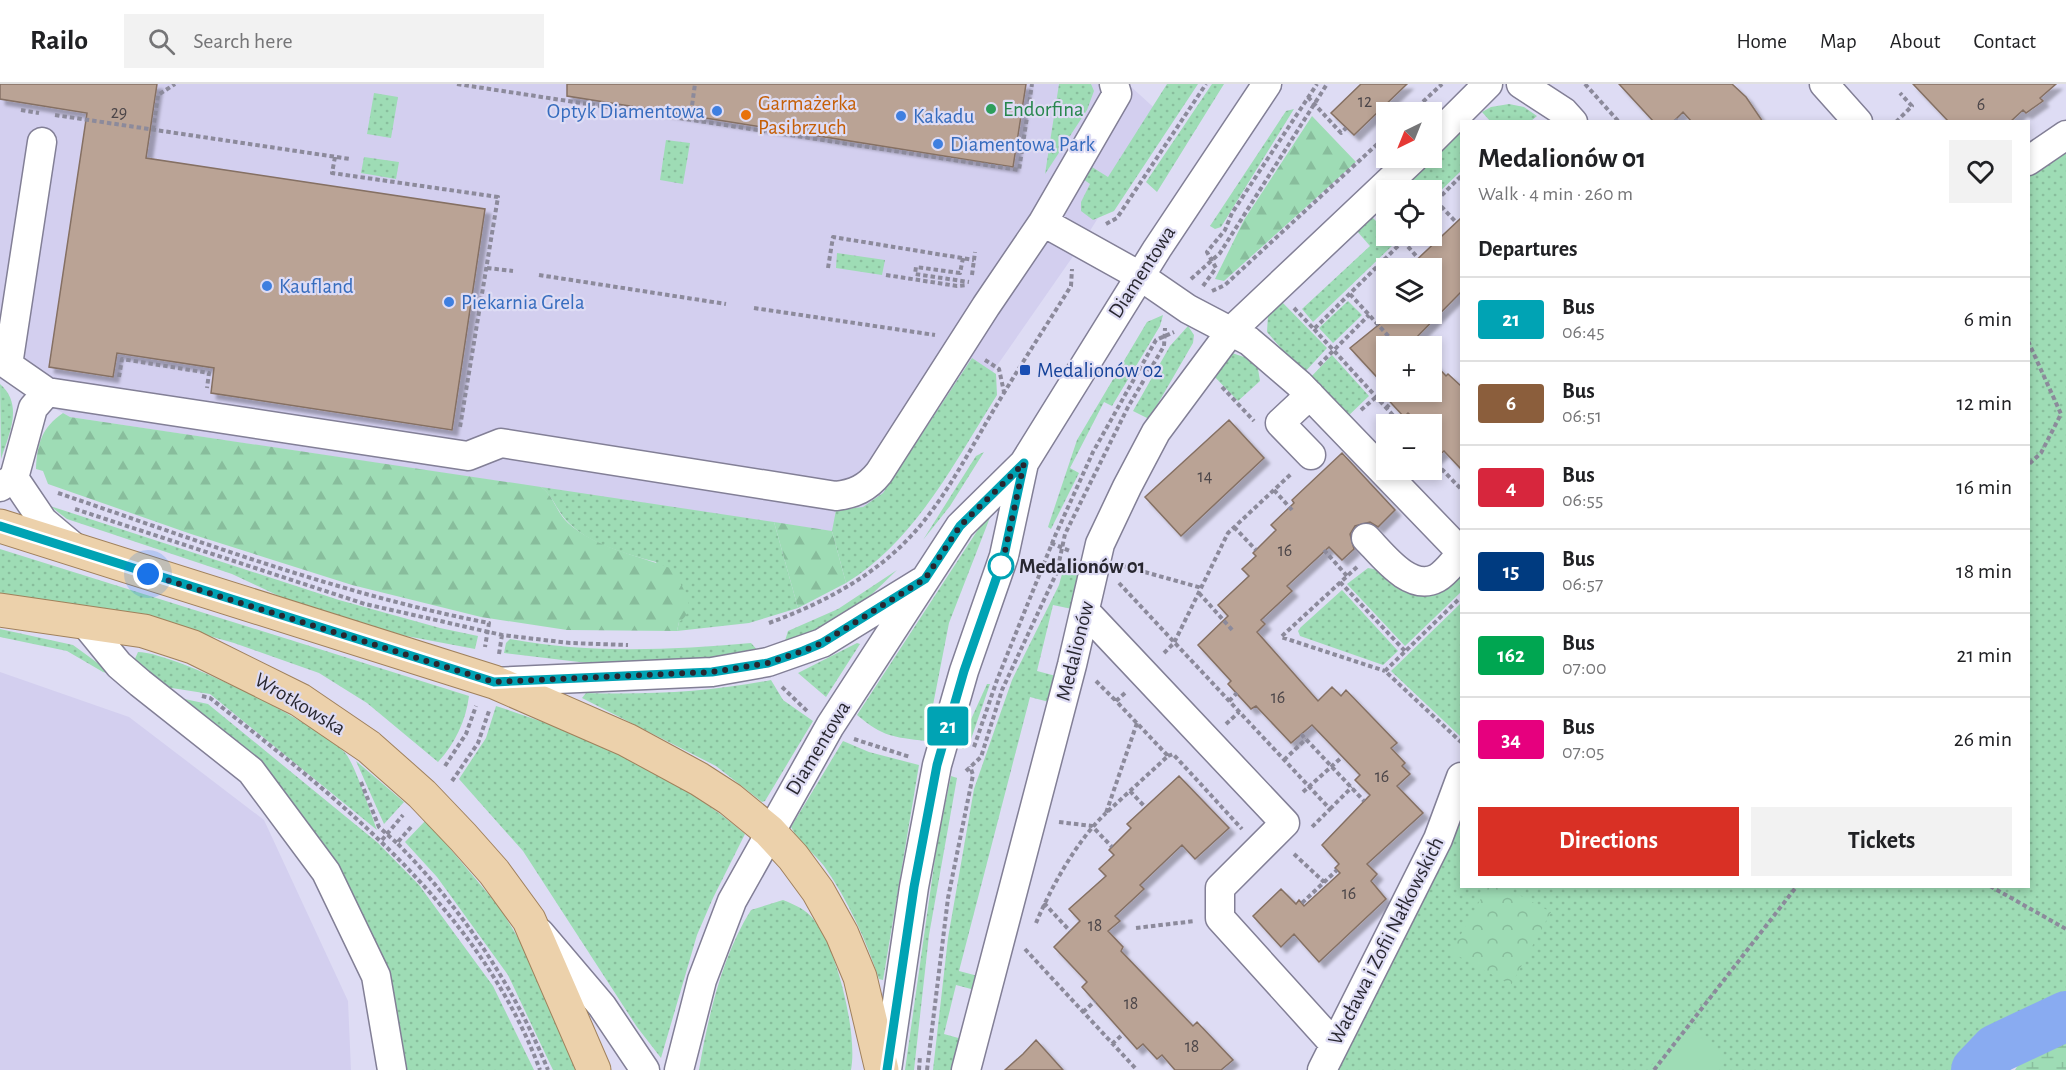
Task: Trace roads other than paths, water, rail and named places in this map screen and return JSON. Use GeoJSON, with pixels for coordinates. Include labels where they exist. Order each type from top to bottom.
{"type":"FeatureCollection","features":[{"type":"Feature","properties":{"kind":"main road"},"geometry":{"type":"LineString","coordinates":[[0,526],[490,685],[655,754],[730,799],[769,831],[807,875],[846,944],[867,1001],[882,1070]]}},
{"type":"Feature","properties":{"kind":"main road","name":"Wrotkowska"},"geometry":{"type":"LineString","coordinates":[[0,610],[144,631],[193,647],[300,700],[369,747],[422,794],[494,872],[529,920],[594,1070]]}},
{"type":"Feature","properties":{"kind":"street"},"geometry":{"type":"LineString","coordinates":[[42,142],[8,365],[47,392],[468,456],[501,443],[836,496],[849,494],[871,483],[879,473],[1003,279],[1043,222],[1117,94],[1114,84]]}},
{"type":"Feature","properties":{"kind":"street","name":"Diamentowa"},"geometry":{"type":"LineString","coordinates":[[680,1070],[694,1007],[721,926],[769,831],[830,726],[960,526],[1024,463],[1140,276],[1267,84]]}},
{"type":"Feature","properties":{"kind":"street"},"geometry":{"type":"LineString","coordinates":[[1442,130],[1488,84]]}},
{"type":"Feature","properties":{"kind":"street"},"geometry":{"type":"LineString","coordinates":[[1521,84],[1564,112],[1571,120]]}},
{"type":"Feature","properties":{"kind":"street"},"geometry":{"type":"LineString","coordinates":[[1824,84],[1856,120]]}},
{"type":"Feature","properties":{"kind":"street"},"geometry":{"type":"LineString","coordinates":[[2030,160],[2066,135]]}},
{"type":"Feature","properties":{"kind":"street","name":"Medalionów"},"geometry":{"type":"LineString","coordinates":[[966,1070],[1086,611],[1100,544],[1127,487],[1156,432],[1231,331],[1403,168]]}},
{"type":"Feature","properties":{"kind":"street"},"geometry":{"type":"LineString","coordinates":[[1043,222],[1140,276],[1188,309],[1249,341],[1305,390],[1460,552]]}},
{"type":"Feature","properties":{"kind":"street"},"geometry":{"type":"LineString","coordinates":[[1305,390],[1280,423],[1311,455]]}},
{"type":"Feature","properties":{"kind":"street"},"geometry":{"type":"LineString","coordinates":[[47,392],[33,408],[7,483],[43,521],[82,553]]}},
{"type":"Feature","properties":{"kind":"street","name":"Diamentowa"},"geometry":{"type":"LineString","coordinates":[[887,1070],[914,887],[937,765],[964,671],[1004,556],[1024,463]]}},
{"type":"Feature","properties":{"kind":"street"},"geometry":{"type":"LineString","coordinates":[[1371,543],[1397,569],[1421,581],[1437,577],[1460,554]]}},
{"type":"Feature","properties":{"kind":"street"},"geometry":{"type":"LineString","coordinates":[[490,685],[712,672],[768,663],[822,643],[925,579]]}},
{"type":"Feature","properties":{"kind":"street"},"geometry":{"type":"LineString","coordinates":[[1086,611],[1285,823],[1220,888],[1220,918],[1334,1044]]}},
{"type":"Feature","properties":{"kind":"street"},"geometry":{"type":"LineString","coordinates":[[83,621],[133,677],[251,771],[326,872],[376,976],[392,1070]]}},
{"type":"Feature","properties":{"kind":"street","name":"Wacława i Zofii Nałkowskich"},"geometry":{"type":"LineString","coordinates":[[1322,1070],[1438,839],[1460,780]]}},
{"type":"Feature","properties":{"kind":"street"},"geometry":{"type":"LineString","coordinates":[[529,920],[602,1006],[645,1070]]}},
{"type":"Feature","properties":{"kind":"waterway"},"geometry":{"type":"LineString","coordinates":[[1976,1070],[1996,1049],[2066,1016]]}},
{"type":"Feature","properties":{"kind":"place","name":"Endorfina"},"geometry":{"type":"Point","coordinates":[991,109]}},
{"type":"Feature","properties":{"kind":"place","name":"Optyk Diamentowa"},"geometry":{"type":"Point","coordinates":[717,111]}},
{"type":"Feature","properties":{"kind":"place","name":"Garmażerka Pasibrzuch"},"geometry":{"type":"Point","coordinates":[746,115]}},
{"type":"Feature","properties":{"kind":"place","name":"Kakadu"},"geometry":{"type":"Point","coordinates":[901,116]}},
{"type":"Feature","properties":{"kind":"place","name":"Diamentowa Park"},"geometry":{"type":"Point","coordinates":[938,144]}},
{"type":"Feature","properties":{"kind":"place","name":"Kaufland"},"geometry":{"type":"Point","coordinates":[267,286]}},
{"type":"Feature","properties":{"kind":"place","name":"Piekarnia Grela"},"geometry":{"type":"Point","coordinates":[449,302]}},
{"type":"Feature","properties":{"kind":"place","name":"Medalionów 02"},"geometry":{"type":"Point","coordinates":[1025,370]}},
{"type":"Feature","properties":{"kind":"place","name":"Medalionów 01"},"geometry":{"type":"Point","coordinates":[1001,566]}}]}
